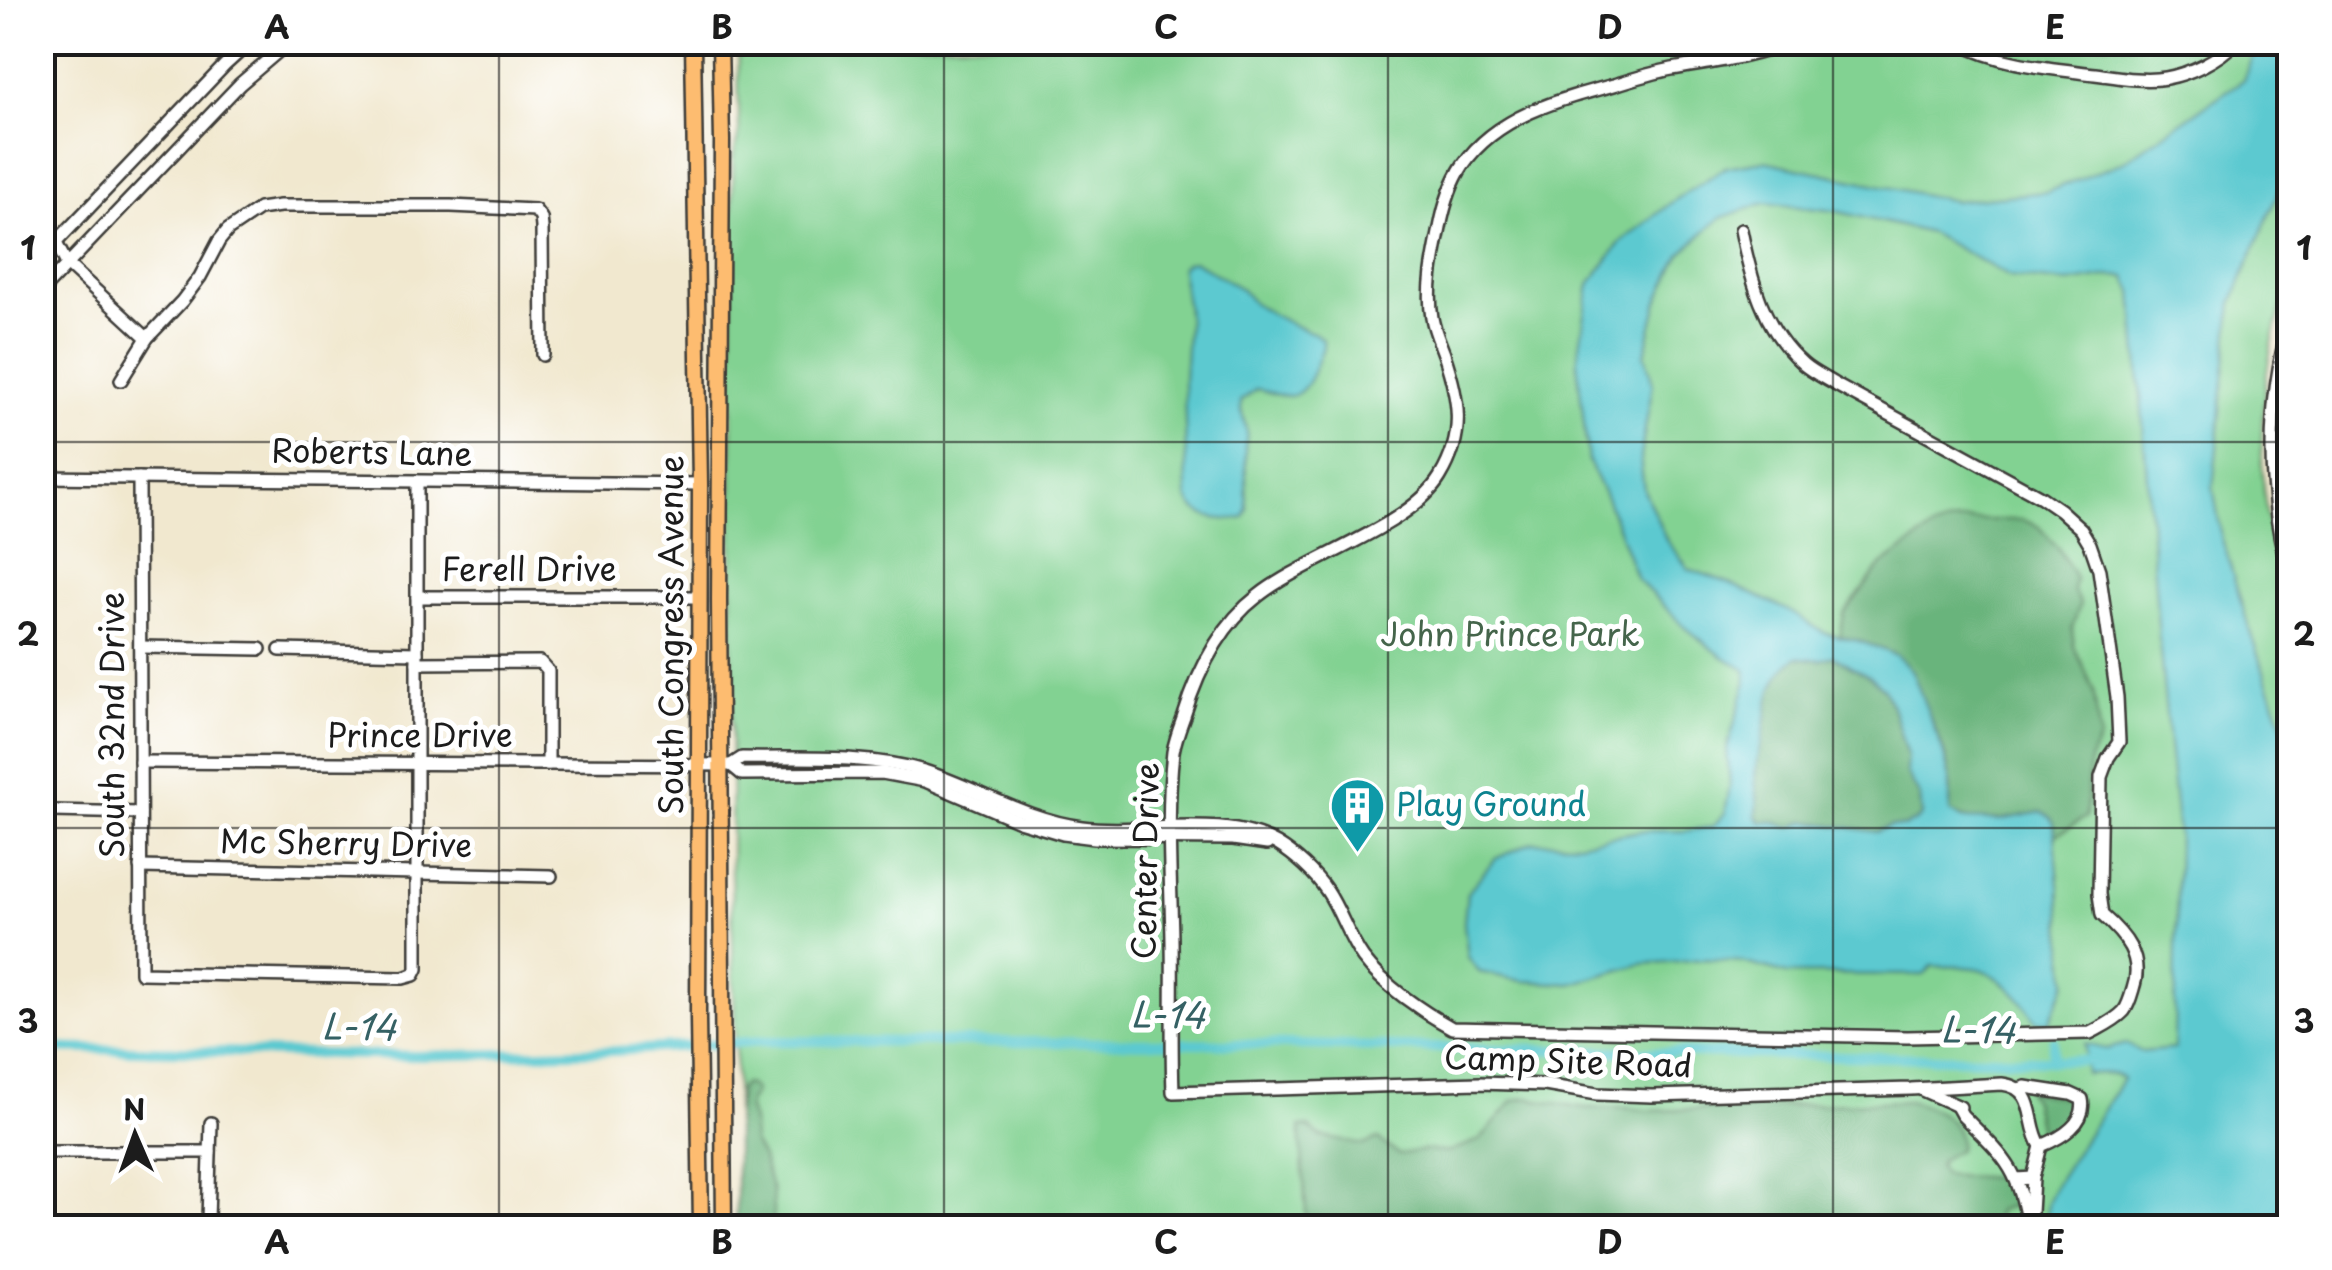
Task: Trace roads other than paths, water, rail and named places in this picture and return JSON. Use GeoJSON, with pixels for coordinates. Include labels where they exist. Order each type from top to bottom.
{"type":"FeatureCollection","features":[{"type":"Feature","properties":{"kind":"main road","name":"South Congress Avenue"},"geometry":{"type":"LineString","coordinates":[[693,42],[700,448],[701,1228]]}},
{"type":"Feature","properties":{"kind":"main road","name":"South Congress Avenue"},"geometry":{"type":"LineString","coordinates":[[720,42],[724,1228]]}},
{"type":"Feature","properties":{"kind":"main road"},"geometry":{"type":"LineString","coordinates":[[700,448],[709,474],[719,485]]}},
{"type":"Feature","properties":{"kind":"main road"},"geometry":{"type":"LineString","coordinates":[[700,484],[710,496],[719,526]]}},
{"type":"Feature","properties":{"kind":"street"},"geometry":{"type":"LineString","coordinates":[[68,264],[43,256],[250,42]]}},
{"type":"Feature","properties":{"kind":"street"},"geometry":{"type":"LineString","coordinates":[[42,290],[240,84],[290,42]]}},
{"type":"Feature","properties":{"kind":"street","name":"Center Drive"},"geometry":{"type":"LineString","coordinates":[[1172,1092],[1173,749],[1194,683],[1223,630],[1256,597],[1283,579],[1408,510],[1440,478],[1453,452],[1458,414],[1456,389],[1432,319],[1431,292],[1444,212],[1464,164],[1488,138],[1563,98],[1665,70],[1772,50],[1790,42]]}},
{"type":"Feature","properties":{"kind":"street"},"geometry":{"type":"LineString","coordinates":[[1958,42],[1980,54],[2025,66],[2127,78],[2166,78],[2201,66],[2235,42]]}},
{"type":"Feature","properties":{"kind":"street"},"geometry":{"type":"LineString","coordinates":[[121,380],[147,338],[200,277],[228,230],[259,209],[280,206],[534,210],[541,218],[543,355]]}},
{"type":"Feature","properties":{"kind":"street"},"geometry":{"type":"LineString","coordinates":[[42,230],[56,243],[68,264],[147,338]]}},
{"type":"Feature","properties":{"kind":"street","name":"Prince Drive"},"geometry":{"type":"LineString","coordinates":[[140,762],[700,764],[725,765],[742,774],[882,773],[1082,827],[1170,834],[1236,829],[1250,832],[1276,844],[1303,864],[1327,891],[1364,960],[1392,986],[1452,1028],[1906,1036],[2090,1033],[2125,1010],[2135,984],[2136,958],[2123,934],[2102,915],[2099,894],[2101,777],[2119,742],[2099,570],[2090,544],[2072,519],[2042,498],[1804,364],[1765,316],[1751,280],[1741,230]]}},
{"type":"Feature","properties":{"kind":"street"},"geometry":{"type":"LineString","coordinates":[[2290,322],[2278,371],[2272,447],[2279,536],[2290,577]]}},
{"type":"Feature","properties":{"kind":"street"},"geometry":{"type":"LineString","coordinates":[[2272,447],[2286,447]]}},
{"type":"Feature","properties":{"kind":"street","name":"Roberts Lane"},"geometry":{"type":"LineString","coordinates":[[42,477],[700,484]]}},
{"type":"Feature","properties":{"kind":"street","name":"South 32nd Drive"},"geometry":{"type":"LineString","coordinates":[[139,478],[141,973],[414,976],[418,969],[418,873]]}},
{"type":"Feature","properties":{"kind":"street"},"geometry":{"type":"LineString","coordinates":[[417,481],[418,873]]}},
{"type":"Feature","properties":{"kind":"street","name":"Ferell Drive"},"geometry":{"type":"LineString","coordinates":[[417,597],[700,598]]}},
{"type":"Feature","properties":{"kind":"street"},"geometry":{"type":"LineString","coordinates":[[140,648],[260,649]]}},
{"type":"Feature","properties":{"kind":"street"},"geometry":{"type":"LineString","coordinates":[[280,650],[540,662],[548,671],[548,764]]}},
{"type":"Feature","properties":{"kind":"street"},"geometry":{"type":"LineString","coordinates":[[53,811],[140,813]]}},
{"type":"Feature","properties":{"kind":"street","name":"Mc Sherry Drive"},"geometry":{"type":"LineString","coordinates":[[140,867],[551,876]]}},
{"type":"Feature","properties":{"kind":"street","name":"Camp Site Road"},"geometry":{"type":"LineString","coordinates":[[1172,1092],[1479,1084],[1545,1085],[1597,1094],[1652,1096],[1918,1088],[1954,1104],[2004,1149],[2022,1194],[2029,1228]]}},
{"type":"Feature","properties":{"kind":"street"},"geometry":{"type":"LineString","coordinates":[[1918,1088],[2012,1085],[2028,1101],[2036,1140],[2041,1146]]}},
{"type":"Feature","properties":{"kind":"street"},"geometry":{"type":"LineString","coordinates":[[1954,1104],[1956,1091],[1972,1086]]}},
{"type":"Feature","properties":{"kind":"street"},"geometry":{"type":"LineString","coordinates":[[2019,1089],[2025,1086],[2056,1091],[2084,1102],[2070,1130],[2041,1146]]}},
{"type":"Feature","properties":{"kind":"street"},"geometry":{"type":"LineString","coordinates":[[206,1228],[211,1123]]}},
{"type":"Feature","properties":{"kind":"street"},"geometry":{"type":"LineString","coordinates":[[2029,1228],[2033,1178],[2041,1146]]}},
{"type":"Feature","properties":{"kind":"street"},"geometry":{"type":"LineString","coordinates":[[42,1152],[210,1152]]}},
{"type":"Feature","properties":{"kind":"street"},"geometry":{"type":"LineString","coordinates":[[2014,1173],[2033,1178]]}},
{"type":"Feature","properties":{"kind":"water"},"geometry":{"type":"Polygon","coordinates":[[[2258,43],[2289,43],[2289,166],[2232,303],[2213,487],[2222,539],[2289,742],[2289,1227],[2046,1227],[2047,1203],[2056,1183],[2123,1079],[2111,1073],[2086,1074],[2084,1044],[2106,1049],[2126,1044],[2142,1052],[2174,1049],[2178,835],[2133,291],[2126,277],[2068,283],[2010,277],[1930,233],[1835,211],[1765,203],[1720,218],[1680,255],[1658,301],[1645,354],[1653,384],[1640,457],[1644,490],[1667,541],[1689,569],[1788,610],[1824,633],[1896,655],[1912,671],[1942,748],[1950,778],[1950,812],[1962,819],[2000,820],[2041,812],[2050,817],[2054,824],[2067,981],[2049,1022],[2036,1021],[2001,981],[1969,967],[1932,966],[1924,975],[1787,974],[1742,962],[1705,959],[1641,964],[1571,984],[1522,981],[1479,972],[1468,957],[1464,923],[1467,893],[1495,859],[1532,842],[1578,843],[1639,831],[1712,827],[1725,813],[1730,786],[1727,749],[1746,684],[1746,669],[1723,657],[1685,627],[1637,579],[1588,461],[1577,362],[1590,284],[1620,243],[1672,202],[1726,167],[1764,161],[1954,201],[2046,192],[2121,163],[2243,80],[2258,43]],[[1833,656],[1820,660],[1797,657],[1781,673],[1769,703],[1756,770],[1756,815],[1761,822],[1791,828],[1806,821],[1877,832],[1890,826],[1904,827],[1922,815],[1920,796],[1906,772],[1907,755],[1892,706],[1883,688],[1833,656]]]}},
{"type":"Feature","properties":{"kind":"water"},"geometry":{"type":"Polygon","coordinates":[[[1194,261],[1241,289],[1252,302],[1323,341],[1311,377],[1297,394],[1286,396],[1256,389],[1241,401],[1247,432],[1244,518],[1211,517],[1197,510],[1187,497],[1184,380],[1188,318],[1181,270],[1187,262],[1194,261]]]}},
{"type":"Feature","properties":{"kind":"waterway","name":"L-14"},"geometry":{"type":"LineString","coordinates":[[42,1048],[417,1056],[615,1051],[764,1041],[1190,1043],[2096,1061]]}},
{"type":"Feature","properties":{"kind":"waterway"},"geometry":{"type":"LineString","coordinates":[[2053,1041],[2053,1061]]}},
{"type":"Feature","properties":{"kind":"place","name":"Play Ground"},"geometry":{"type":"Point","coordinates":[1357,854]}},
{"type":"Feature","properties":{"kind":"park label","name":"John Prince Park"},"geometry":{"type":"Point","coordinates":[1510,635]}}]}
